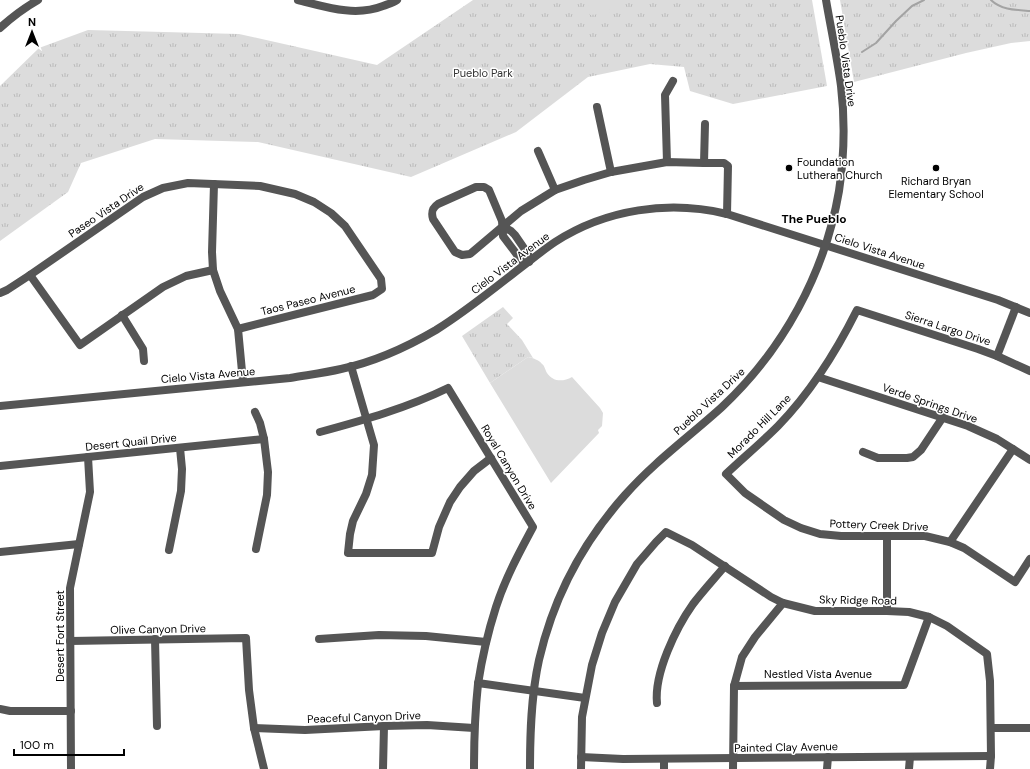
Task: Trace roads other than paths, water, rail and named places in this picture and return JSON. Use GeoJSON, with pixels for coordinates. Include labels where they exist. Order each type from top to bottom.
{"type":"FeatureCollection","features":[{"type":"Feature","properties":{"kind":"street"},"geometry":{"type":"LineString","coordinates":[[0,28],[11,17],[38,0]]}},
{"type":"Feature","properties":{"kind":"street"},"geometry":{"type":"LineString","coordinates":[[298,0],[345,11],[365,11],[376,9],[397,0]]}},
{"type":"Feature","properties":{"kind":"street","name":"Pueblo Vista Drive"},"geometry":{"type":"LineString","coordinates":[[530,769],[530,728],[539,661],[553,613],[568,578],[577,562],[592,537],[614,507],[637,482],[741,388],[764,360],[783,333],[798,308],[814,274],[829,234],[839,190],[842,157],[843,120],[840,86],[826,0]]}},
{"type":"Feature","properties":{"kind":"street"},"geometry":{"type":"LineString","coordinates":[[667,162],[665,95],[673,81]]}},
{"type":"Feature","properties":{"kind":"street"},"geometry":{"type":"LineString","coordinates":[[598,107],[611,172]]}},
{"type":"Feature","properties":{"kind":"street"},"geometry":{"type":"LineString","coordinates":[[704,163],[705,124]]}},
{"type":"Feature","properties":{"kind":"street"},"geometry":{"type":"LineString","coordinates":[[538,151],[555,190]]}},
{"type":"Feature","properties":{"kind":"street"},"geometry":{"type":"LineString","coordinates":[[502,226],[511,230],[528,254],[529,262],[521,260],[503,236],[502,226],[502,221],[489,190],[484,187],[476,187],[434,206],[432,210],[433,219],[455,252],[462,255],[470,254],[502,226],[521,211],[555,190],[611,172],[667,162],[724,163],[728,166],[727,214]]}},
{"type":"Feature","properties":{"kind":"street","name":"Paseo Vista Drive"},"geometry":{"type":"LineString","coordinates":[[0,293],[30,275],[143,197],[164,188],[188,183],[260,186],[295,194],[314,202],[331,213],[345,226],[381,279],[382,289]]}},
{"type":"Feature","properties":{"kind":"street"},"geometry":{"type":"LineString","coordinates":[[214,184],[212,252],[213,270],[220,291],[238,329],[243,382]]}},
{"type":"Feature","properties":{"kind":"street","name":"Cielo Vista Avenue"},"geometry":{"type":"LineString","coordinates":[[0,406],[316,374],[372,360],[414,342],[436,330],[481,299],[555,242],[567,235],[618,214],[664,207],[700,209],[727,214],[998,300],[1030,313]]}},
{"type":"Feature","properties":{"kind":"street"},"geometry":{"type":"LineString","coordinates":[[512,248],[519,242]]}},
{"type":"Feature","properties":{"kind":"street"},"geometry":{"type":"LineString","coordinates":[[30,275],[80,345],[163,287],[186,276],[213,270]]}},
{"type":"Feature","properties":{"kind":"street","name":"Taos Paseo Avenue"},"geometry":{"type":"LineString","coordinates":[[238,329],[373,295],[382,289]]}},
{"type":"Feature","properties":{"kind":"street"},"geometry":{"type":"LineString","coordinates":[[997,356],[1016,307]]}},
{"type":"Feature","properties":{"kind":"street","name":"Sierra Largo Drive"},"geometry":{"type":"LineString","coordinates":[[857,310],[997,356],[1030,371]]}},
{"type":"Feature","properties":{"kind":"street","name":"Morado Hill Lane"},"geometry":{"type":"LineString","coordinates":[[726,474],[777,426],[804,396],[844,336],[857,310]]}},
{"type":"Feature","properties":{"kind":"street"},"geometry":{"type":"LineString","coordinates":[[122,315],[143,349],[144,361]]}},
{"type":"Feature","properties":{"kind":"street"},"geometry":{"type":"LineString","coordinates":[[351,366],[374,445],[372,475],[366,494],[353,521],[348,553],[432,553],[439,527],[453,497],[474,471],[491,458]]}},
{"type":"Feature","properties":{"kind":"street","name":"Verde Springs Drive"},"geometry":{"type":"LineString","coordinates":[[818,377],[968,426],[997,439],[1030,460]]}},
{"type":"Feature","properties":{"kind":"street","name":"Royal Canyon Drive"},"geometry":{"type":"LineString","coordinates":[[367,419],[428,398],[448,388],[533,527],[513,564],[497,606],[486,642],[478,683],[474,728],[474,769]]}},
{"type":"Feature","properties":{"kind":"street"},"geometry":{"type":"LineString","coordinates":[[255,412],[260,423],[264,439],[268,472],[267,495],[256,549]]}},
{"type":"Feature","properties":{"kind":"street"},"geometry":{"type":"LineString","coordinates":[[863,452],[878,458],[913,457],[921,450],[943,417]]}},
{"type":"Feature","properties":{"kind":"street"},"geometry":{"type":"LineString","coordinates":[[320,432],[367,419]]}},
{"type":"Feature","properties":{"kind":"street","name":"Desert Quail Drive"},"geometry":{"type":"LineString","coordinates":[[0,466],[264,439]]}},
{"type":"Feature","properties":{"kind":"street"},"geometry":{"type":"LineString","coordinates":[[169,550],[181,491],[182,468],[180,448]]}},
{"type":"Feature","properties":{"kind":"street"},"geometry":{"type":"LineString","coordinates":[[950,542],[1013,448]]}},
{"type":"Feature","properties":{"kind":"street","name":"Desert Fort Street"},"geometry":{"type":"LineString","coordinates":[[71,769],[70,588],[90,492],[88,457]]}},
{"type":"Feature","properties":{"kind":"street","name":"Pottery Creek Drive"},"geometry":{"type":"LineString","coordinates":[[726,474],[745,493],[784,520],[801,528],[820,534],[841,536],[925,536],[950,542],[964,548],[1015,582],[1030,559]]}},
{"type":"Feature","properties":{"kind":"street","name":"Sky Ridge Road"},"geometry":{"type":"LineString","coordinates":[[585,698],[592,665],[602,633],[615,602],[637,564],[666,532],[692,545],[771,597],[783,603],[815,611],[909,612],[929,617],[947,626],[987,654],[990,681],[991,728]]}},
{"type":"Feature","properties":{"kind":"street"},"geometry":{"type":"LineString","coordinates":[[887,536],[887,611]]}},
{"type":"Feature","properties":{"kind":"street"},"geometry":{"type":"LineString","coordinates":[[0,552],[79,544]]}},
{"type":"Feature","properties":{"kind":"street"},"geometry":{"type":"LineString","coordinates":[[657,703],[660,672],[667,652],[685,616],[694,602],[725,566]]}},
{"type":"Feature","properties":{"kind":"street"},"geometry":{"type":"LineString","coordinates":[[733,769],[734,686],[742,657],[755,637],[783,603]]}},
{"type":"Feature","properties":{"kind":"street","name":"Nestled Vista Avenue"},"geometry":{"type":"LineString","coordinates":[[734,686],[904,685],[929,617]]}},
{"type":"Feature","properties":{"kind":"street"},"geometry":{"type":"LineString","coordinates":[[319,639],[379,636],[426,636],[486,642]]}},
{"type":"Feature","properties":{"kind":"street","name":"Olive Canyon Drive"},"geometry":{"type":"LineString","coordinates":[[70,641],[246,638],[249,690],[254,728]]}},
{"type":"Feature","properties":{"kind":"street"},"geometry":{"type":"LineString","coordinates":[[155,639],[157,726]]}},
{"type":"Feature","properties":{"kind":"street"},"geometry":{"type":"LineString","coordinates":[[478,683],[585,698],[582,717],[581,769]]}},
{"type":"Feature","properties":{"kind":"street"},"geometry":{"type":"LineString","coordinates":[[0,709],[10,711],[71,711]]}},
{"type":"Feature","properties":{"kind":"street"},"geometry":{"type":"LineString","coordinates":[[383,769],[384,726]]}},
{"type":"Feature","properties":{"kind":"street","name":"Peaceful Canyon Drive"},"geometry":{"type":"LineString","coordinates":[[254,728],[305,730],[384,726],[474,728]]}},
{"type":"Feature","properties":{"kind":"street"},"geometry":{"type":"LineString","coordinates":[[254,728],[264,769]]}},
{"type":"Feature","properties":{"kind":"street"},"geometry":{"type":"LineString","coordinates":[[990,769],[991,728],[1030,728]]}},
{"type":"Feature","properties":{"kind":"street","name":"Painted Clay Avenue"},"geometry":{"type":"LineString","coordinates":[[582,757],[664,759],[991,756]]}},
{"type":"Feature","properties":{"kind":"street"},"geometry":{"type":"LineString","coordinates":[[827,769],[828,757]]}},
{"type":"Feature","properties":{"kind":"street"},"geometry":{"type":"LineString","coordinates":[[909,769],[910,757]]}},
{"type":"Feature","properties":{"kind":"street"},"geometry":{"type":"LineString","coordinates":[[664,759],[664,769]]}},
{"type":"Feature","properties":{"kind":"waterway"},"geometry":{"type":"LineString","coordinates":[[862,52],[876,43],[912,6],[924,0]]}},
{"type":"Feature","properties":{"kind":"waterway"},"geometry":{"type":"LineString","coordinates":[[991,0],[1004,8],[1030,11]]}},
{"type":"Feature","properties":{"kind":"place","name":"Foundation Lutheran Church"},"geometry":{"type":"Point","coordinates":[789,168]}},
{"type":"Feature","properties":{"kind":"place","name":"Richard Bryan Elementary School"},"geometry":{"type":"Point","coordinates":[936,168]}},
{"type":"Feature","properties":{"kind":"district","name":"The Pueblo"},"geometry":{"type":"Point","coordinates":[814,219]}},
{"type":"Feature","properties":{"kind":"park label","name":"Pueblo Park"},"geometry":{"type":"Point","coordinates":[483,73]}}]}
